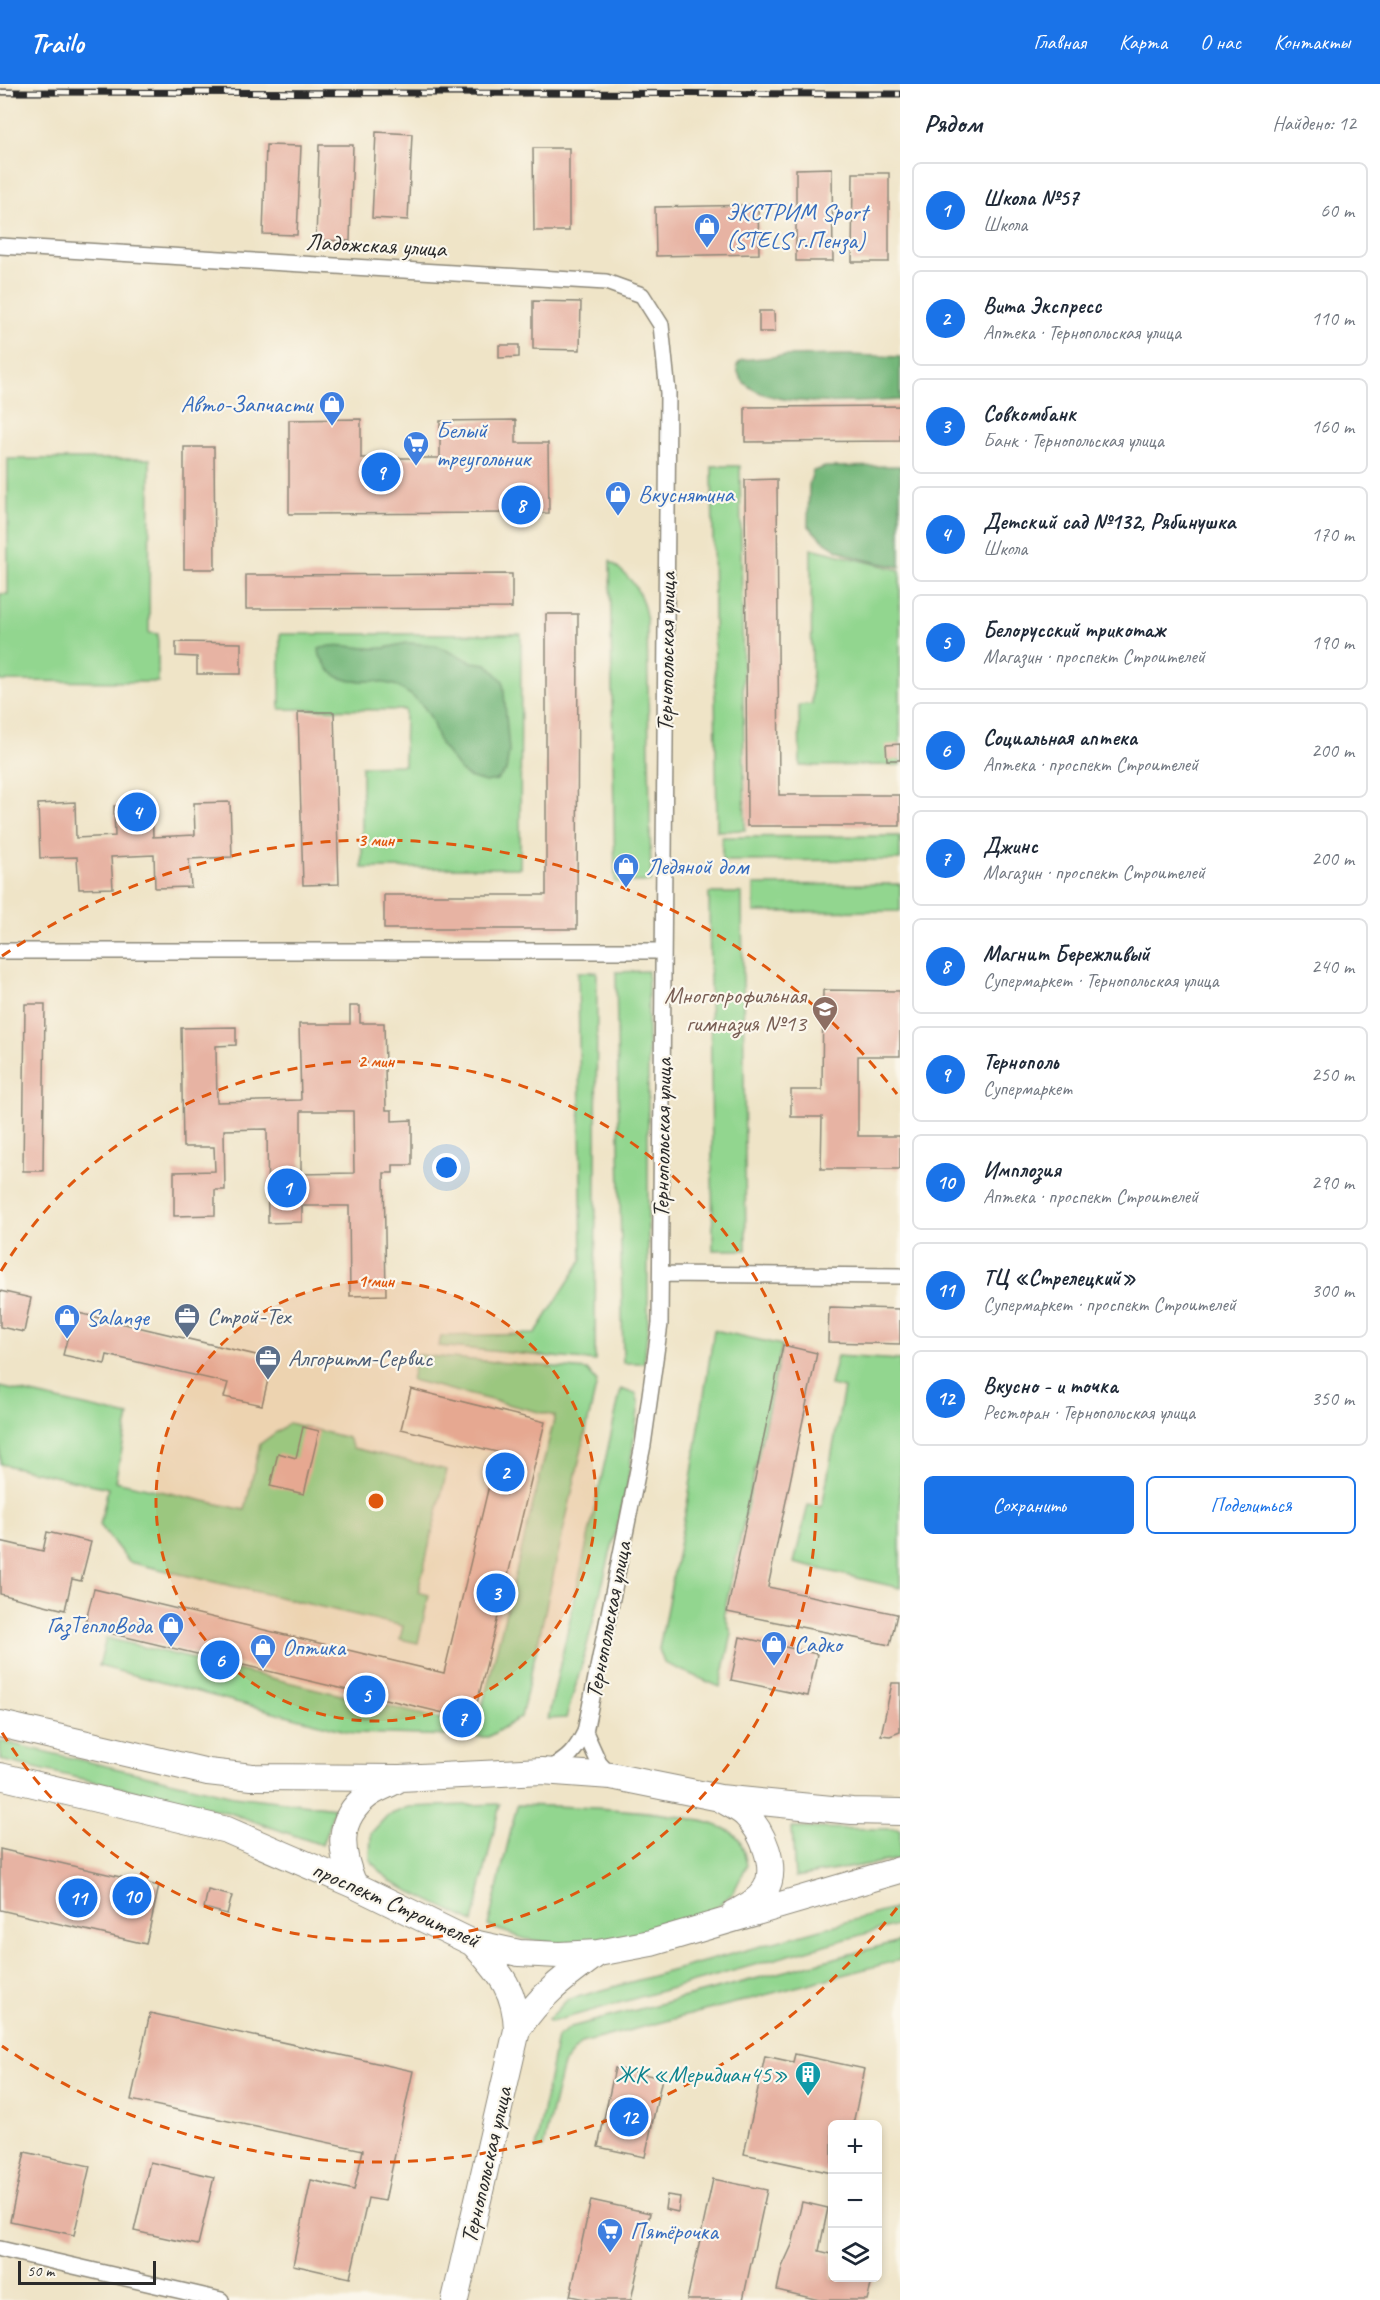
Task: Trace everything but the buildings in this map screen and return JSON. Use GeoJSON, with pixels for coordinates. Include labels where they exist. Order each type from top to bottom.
{"type":"FeatureCollection","features":[{"type":"Feature","properties":{"kind":"main road"},"geometry":{"type":"LineString","coordinates":[[0,1724],[208,1772],[252,1777],[400,1778],[542,1771],[611,1776],[720,1798],[852,1811],[900,1812]]}},
{"type":"Feature","properties":{"kind":"main road","name":"проспект Строителей"},"geometry":{"type":"LineString","coordinates":[[0,1776],[227,1830],[354,1885],[473,1943],[519,1953],[559,1955],[598,1953],[651,1943],[900,1870]]}},
{"type":"Feature","properties":{"kind":"main road"},"geometry":{"type":"LineString","coordinates":[[354,1885],[345,1862],[342,1844],[345,1825],[353,1809],[368,1794],[400,1778]]}},
{"type":"Feature","properties":{"kind":"main road"},"geometry":{"type":"LineString","coordinates":[[714,1924],[752,1904],[765,1889],[769,1874],[768,1853],[760,1831],[744,1813],[720,1798]]}},
{"type":"Feature","properties":{"kind":"main road","name":"Тернопольская улица"},"geometry":{"type":"LineString","coordinates":[[455,2300],[517,2030],[516,2012],[511,1992],[499,1972],[473,1943]]}},
{"type":"Feature","properties":{"kind":"main road","name":"Тернопольская улица"},"geometry":{"type":"LineString","coordinates":[[517,2030],[532,2008],[552,1987],[598,1953]]}},
{"type":"Feature","properties":{"kind":"street","name":"Ладожская улица"},"geometry":{"type":"LineString","coordinates":[[0,246],[606,282],[642,295],[661,325],[668,393]]}},
{"type":"Feature","properties":{"kind":"street","name":"Тернопольская улица"},"geometry":{"type":"LineString","coordinates":[[542,1771],[565,1761],[577,1748],[585,1732],[645,1434],[660,1324],[668,393]]}},
{"type":"Feature","properties":{"kind":"street"},"geometry":{"type":"LineString","coordinates":[[0,951],[663,951]]}},
{"type":"Feature","properties":{"kind":"street"},"geometry":{"type":"LineString","coordinates":[[661,1274],[900,1276]]}},
{"type":"Feature","properties":{"kind":"street","name":"Тернопольская улица"},"geometry":{"type":"LineString","coordinates":[[585,1732],[599,1763],[611,1776]]}},
{"type":"Feature","properties":{"kind":"street"},"geometry":{"type":"LineString","coordinates":[[0,2249],[221,2300]]}},
{"type":"Feature","properties":{"kind":"green space"},"geometry":{"type":"Polygon","coordinates":[[[783,356],[900,357],[900,400],[834,403],[780,398],[758,392],[743,381],[737,365],[742,360],[783,356]]]}},
{"type":"Feature","properties":{"kind":"green space"},"geometry":{"type":"Polygon","coordinates":[[[8,459],[150,459],[149,633],[158,634],[158,682],[0,681],[0,594],[8,594],[8,459]]]}},
{"type":"Feature","properties":{"kind":"green space"},"geometry":{"type":"Polygon","coordinates":[[[712,466],[740,466],[745,830],[717,831],[712,466]]]}},
{"type":"Feature","properties":{"kind":"green space"},"geometry":{"type":"Polygon","coordinates":[[[900,466],[900,567],[861,559],[838,550],[817,535],[808,525],[809,485],[813,471],[825,467],[900,466]]]}},
{"type":"Feature","properties":{"kind":"green space"},"geometry":{"type":"Polygon","coordinates":[[[811,548],[900,570],[900,765],[800,766],[799,705],[812,704],[811,548]]]}},
{"type":"Feature","properties":{"kind":"green space"},"geometry":{"type":"Polygon","coordinates":[[[610,561],[636,587],[647,621],[651,882],[615,882],[610,561]]]}},
{"type":"Feature","properties":{"kind":"green space"},"geometry":{"type":"Polygon","coordinates":[[[280,634],[521,634],[520,868],[362,868],[362,766],[404,765],[405,710],[280,709],[280,634]]]}},
{"type":"Feature","properties":{"kind":"green space"},"geometry":{"type":"Polygon","coordinates":[[[408,643],[435,645],[472,662],[487,664],[503,681],[509,751],[506,771],[497,780],[485,782],[469,777],[460,770],[440,744],[431,718],[424,707],[411,695],[395,685],[374,681],[351,681],[338,677],[329,670],[320,656],[319,649],[335,645],[375,649],[408,643]]]}},
{"type":"Feature","properties":{"kind":"green space"},"geometry":{"type":"Polygon","coordinates":[[[900,836],[900,860],[722,861],[722,837],[900,836]]]}},
{"type":"Feature","properties":{"kind":"green space"},"geometry":{"type":"Polygon","coordinates":[[[900,884],[900,911],[754,912],[754,885],[900,884]]]}},
{"type":"Feature","properties":{"kind":"green space"},"geometry":{"type":"Polygon","coordinates":[[[709,893],[742,893],[746,1250],[713,1250],[709,893]]]}},
{"type":"Feature","properties":{"kind":"green space"},"geometry":{"type":"Polygon","coordinates":[[[648,971],[648,1326],[644,1363],[623,1363],[616,972],[648,971]]]}},
{"type":"Feature","properties":{"kind":"green space"},"geometry":{"type":"Polygon","coordinates":[[[578,972],[597,972],[595,1361],[439,1346],[441,1336],[535,1334],[582,1260],[578,972]]]}},
{"type":"Feature","properties":{"kind":"green space"},"geometry":{"type":"Polygon","coordinates":[[[714,1330],[782,1345],[724,1614],[732,1634],[720,1687],[664,1663],[659,1649],[688,1499],[714,1330]]]}},
{"type":"Feature","properties":{"kind":"green space"},"geometry":{"type":"Polygon","coordinates":[[[417,1355],[587,1370],[597,1382],[521,1717],[488,1737],[354,1733],[99,1666],[106,1638],[477,1728],[555,1416],[411,1380],[417,1355]]]}},
{"type":"Feature","properties":{"kind":"green space"},"geometry":{"type":"Polygon","coordinates":[[[837,1356],[900,1360],[900,1588],[794,1563],[808,1505],[822,1507],[844,1388],[830,1385],[837,1356]]]}},
{"type":"Feature","properties":{"kind":"green space"},"geometry":{"type":"Polygon","coordinates":[[[0,1387],[129,1416],[115,1481],[245,1510],[260,1444],[289,1423],[348,1438],[353,1448],[447,1470],[418,1592],[429,1595],[418,1643],[400,1639],[403,1626],[129,1562],[100,1525],[108,1488],[0,1464],[0,1387]]]}},
{"type":"Feature","properties":{"kind":"green space"},"geometry":{"type":"Polygon","coordinates":[[[621,1389],[636,1394],[639,1404],[627,1487],[583,1661],[566,1718],[548,1719],[621,1389]]]}},
{"type":"Feature","properties":{"kind":"green space"},"geometry":{"type":"Polygon","coordinates":[[[0,1741],[233,1796],[335,1808],[322,1845],[230,1813],[0,1760],[0,1741]]]}},
{"type":"Feature","properties":{"kind":"green space"},"geometry":{"type":"Polygon","coordinates":[[[500,1804],[473,1922],[391,1882],[370,1860],[371,1833],[387,1816],[408,1807],[500,1804]]]}},
{"type":"Feature","properties":{"kind":"green space"},"geometry":{"type":"Polygon","coordinates":[[[517,1805],[634,1811],[700,1821],[724,1829],[739,1839],[747,1865],[733,1893],[705,1916],[650,1935],[567,1945],[525,1939],[488,1926],[517,1805]]]}},
{"type":"Feature","properties":{"kind":"green space"},"geometry":{"type":"Polygon","coordinates":[[[792,1828],[900,1829],[900,1859],[795,1877],[792,1828]]]}},
{"type":"Feature","properties":{"kind":"green space"},"geometry":{"type":"Polygon","coordinates":[[[900,1907],[900,1924],[551,2022],[548,2020],[567,2000],[900,1907]]]}},
{"type":"Feature","properties":{"kind":"green space"},"geometry":{"type":"Polygon","coordinates":[[[900,1941],[900,1960],[581,2043],[563,2064],[543,2148],[536,2148],[557,2037],[571,2027],[900,1941]]]}},
{"type":"Feature","properties":{"kind":"railway"},"geometry":{"type":"LineString","coordinates":[[0,92],[900,94]]}},
{"type":"Feature","properties":{"kind":"place","name":"ЭКСТРИМ Sport (STELS г.Пенза)"},"geometry":{"type":"Point","coordinates":[707,249]}},
{"type":"Feature","properties":{"kind":"place","name":"Авто-Запчасти"},"geometry":{"type":"Point","coordinates":[332,427]}},
{"type":"Feature","properties":{"kind":"place","name":"Белый треугольник"},"geometry":{"type":"Point","coordinates":[416,467]}},
{"type":"Feature","properties":{"kind":"place","name":"Тернополь"},"geometry":{"type":"Point","coordinates":[381,472]}},
{"type":"Feature","properties":{"kind":"place","name":"Магнит Бережливый"},"geometry":{"type":"Point","coordinates":[521,505]}},
{"type":"Feature","properties":{"kind":"place","name":"Вкуснятина"},"geometry":{"type":"Point","coordinates":[618,517]}},
{"type":"Feature","properties":{"kind":"place","name":"Детский сад №132, Рябинушка"},"geometry":{"type":"Point","coordinates":[137,812]}},
{"type":"Feature","properties":{"kind":"place","name":"Ледяной дом"},"geometry":{"type":"Point","coordinates":[626,889]}},
{"type":"Feature","properties":{"kind":"place","name":"Многопрофильная гимназия №13"},"geometry":{"type":"Point","coordinates":[825,1032]}},
{"type":"Feature","properties":{"kind":"place","name":"Школа №57"},"geometry":{"type":"Point","coordinates":[287,1188]}},
{"type":"Feature","properties":{"kind":"place","name":"Строй-Тех"},"geometry":{"type":"Point","coordinates":[187,1339]}},
{"type":"Feature","properties":{"kind":"place","name":"Salange"},"geometry":{"type":"Point","coordinates":[67,1340]}},
{"type":"Feature","properties":{"kind":"place","name":"Алгоритм-Сервис"},"geometry":{"type":"Point","coordinates":[268,1381]}},
{"type":"Feature","properties":{"kind":"place","name":"Вита Экспресс"},"geometry":{"type":"Point","coordinates":[505,1472]}},
{"type":"Feature","properties":{"kind":"place","name":"Совкомбанк"},"geometry":{"type":"Point","coordinates":[496,1593]}},
{"type":"Feature","properties":{"kind":"place","name":"ГазТеплоВода"},"geometry":{"type":"Point","coordinates":[171,1648]}},
{"type":"Feature","properties":{"kind":"place","name":"Социальная аптека"},"geometry":{"type":"Point","coordinates":[220,1660]}},
{"type":"Feature","properties":{"kind":"place","name":"Садко"},"geometry":{"type":"Point","coordinates":[774,1667]}},
{"type":"Feature","properties":{"kind":"place","name":"Оптика"},"geometry":{"type":"Point","coordinates":[263,1670]}},
{"type":"Feature","properties":{"kind":"place","name":"Белорусский трикотаж"},"geometry":{"type":"Point","coordinates":[366,1695]}},
{"type":"Feature","properties":{"kind":"place","name":"Джинс"},"geometry":{"type":"Point","coordinates":[462,1718]}},
{"type":"Feature","properties":{"kind":"place","name":"Имплозия"},"geometry":{"type":"Point","coordinates":[132,1896]}},
{"type":"Feature","properties":{"kind":"place","name":"ТЦ «Стрелецкий»"},"geometry":{"type":"Point","coordinates":[78,1898]}},
{"type":"Feature","properties":{"kind":"place","name":"ЖК «Меридиан45»"},"geometry":{"type":"Point","coordinates":[808,2097]}},
{"type":"Feature","properties":{"kind":"place","name":"Вкусно - и точка"},"geometry":{"type":"Point","coordinates":[629,2117]}},
{"type":"Feature","properties":{"kind":"place","name":"Пятёрочка"},"geometry":{"type":"Point","coordinates":[610,2254]}}]}
